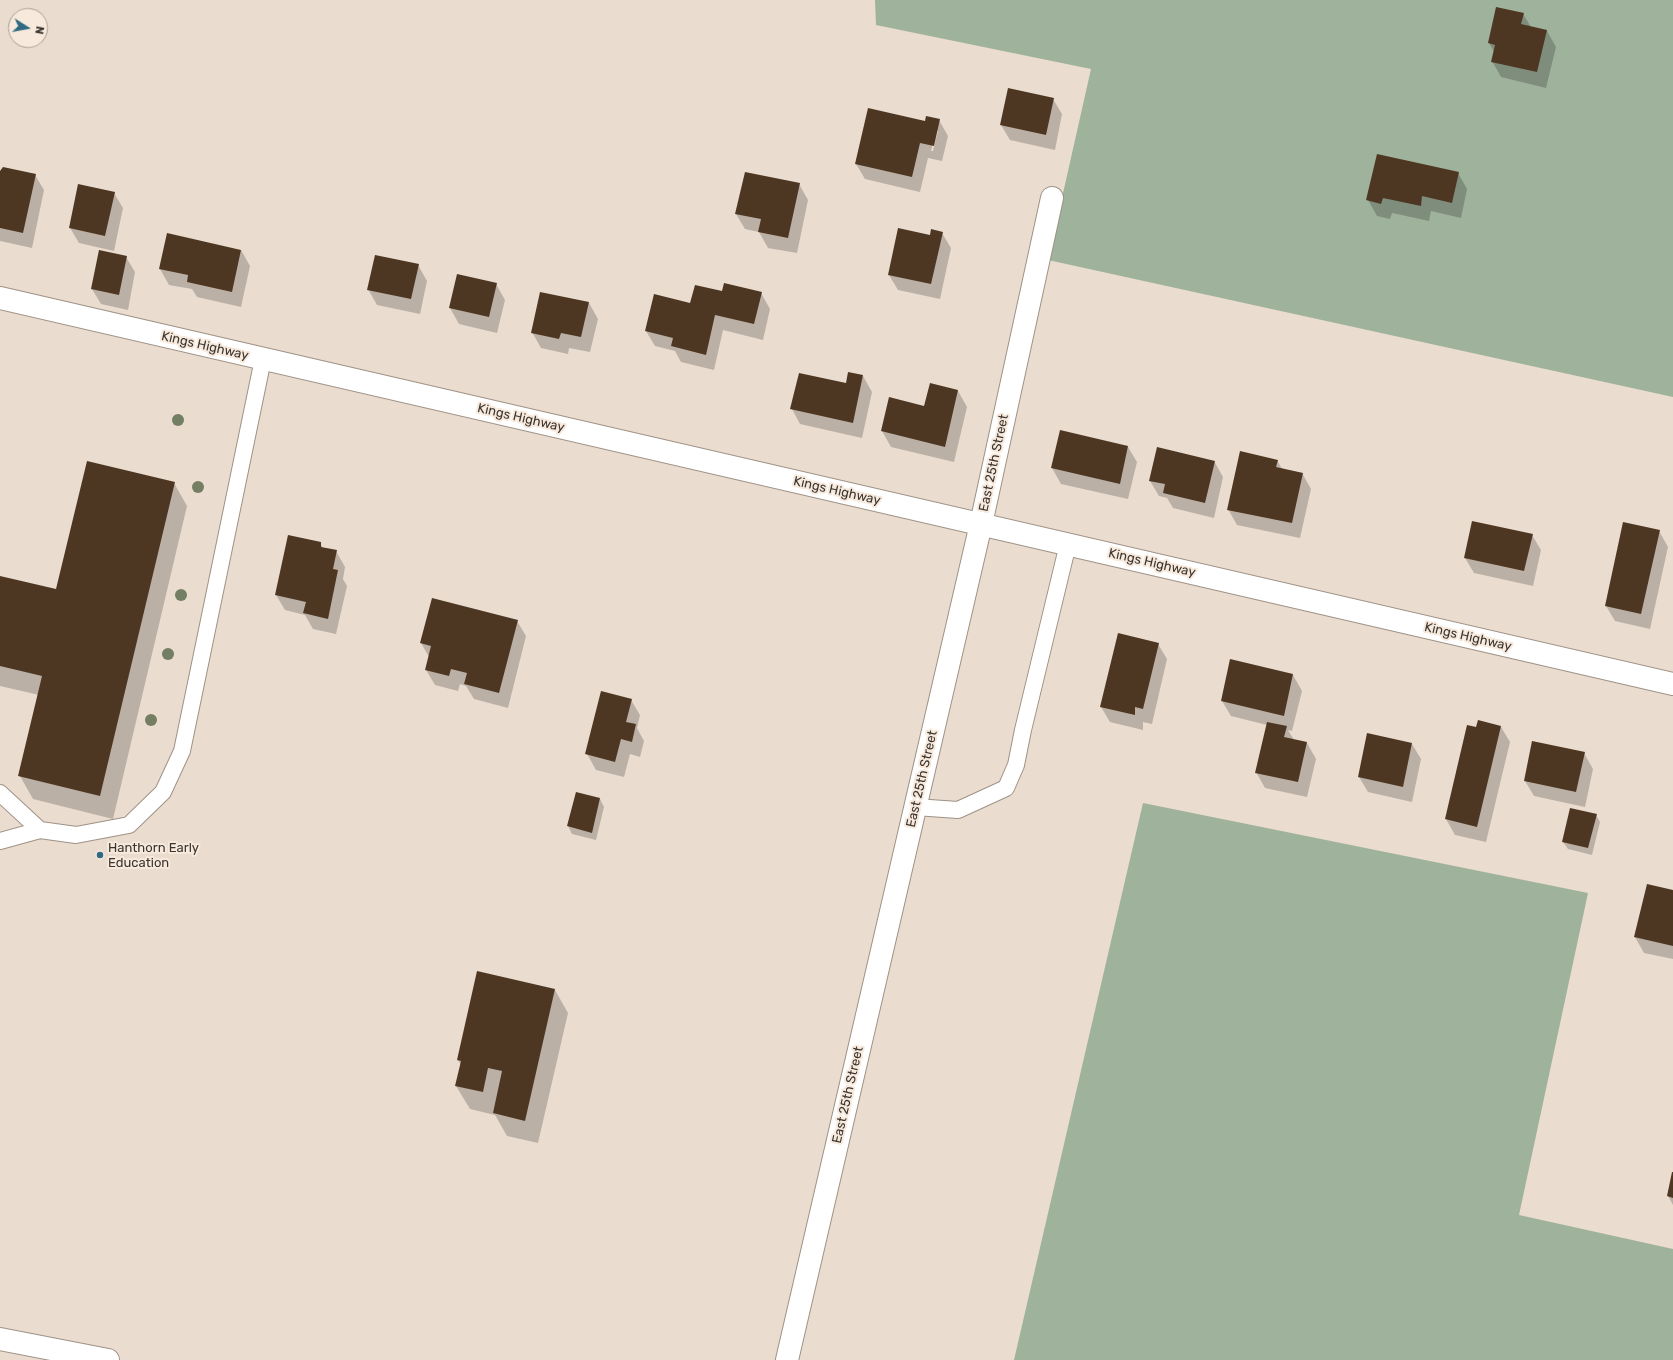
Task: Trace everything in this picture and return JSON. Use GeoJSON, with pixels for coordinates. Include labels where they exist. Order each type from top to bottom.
{"type":"FeatureCollection","features":[{"type":"Feature","properties":{"kind":"street","name":"East 25th Street"},"geometry":{"type":"LineString","coordinates":[[787,1360],[981,524],[1052,198]]}},
{"type":"Feature","properties":{"kind":"street","name":"Kings Highway"},"geometry":{"type":"LineString","coordinates":[[0,298],[1673,684]]}},
{"type":"Feature","properties":{"kind":"street"},"geometry":{"type":"LineString","coordinates":[[0,1338],[108,1360]]}},
{"type":"Feature","properties":{"kind":"lane"},"geometry":{"type":"LineString","coordinates":[[0,841],[40,830],[76,835],[129,825],[163,792],[182,751],[263,359]]}},
{"type":"Feature","properties":{"kind":"lane"},"geometry":{"type":"LineString","coordinates":[[915,806],[958,810],[1006,788],[1016,764],[1068,544]]}},
{"type":"Feature","properties":{"kind":"lane"},"geometry":{"type":"LineString","coordinates":[[0,793],[40,830]]}},
{"type":"Feature","properties":{"kind":"green space"},"geometry":{"type":"Polygon","coordinates":[[[875,0],[1673,0],[1673,397],[1048,260],[1091,69],[876,25],[875,0]]]}},
{"type":"Feature","properties":{"kind":"green space"},"geometry":{"type":"Polygon","coordinates":[[[1143,803],[1588,893],[1519,1215],[1673,1249],[1673,1360],[1014,1360],[1143,803]]]}},
{"type":"Feature","properties":{"kind":"building"},"geometry":{"type":"Polygon","coordinates":[[[1496,7],[1524,13],[1521,24],[1547,30],[1537,72],[1491,62],[1495,45],[1488,43],[1496,7]]]}},
{"type":"Feature","properties":{"kind":"building"},"geometry":{"type":"Polygon","coordinates":[[[1008,88],[1054,98],[1046,135],[1000,125],[1008,88]]]}},
{"type":"Feature","properties":{"kind":"building"},"geometry":{"type":"Polygon","coordinates":[[[868,108],[925,121],[926,116],[940,119],[934,146],[920,143],[912,177],[855,164],[868,108]]]}},
{"type":"Feature","properties":{"kind":"building"},"geometry":{"type":"Polygon","coordinates":[[[1377,154],[1459,172],[1452,203],[1422,196],[1421,206],[1383,198],[1381,204],[1366,200],[1377,154]]]}},
{"type":"Feature","properties":{"kind":"building"},"geometry":{"type":"Polygon","coordinates":[[[3,167],[36,174],[23,233],[0,228],[0,171],[3,167]]]}},
{"type":"Feature","properties":{"kind":"building"},"geometry":{"type":"Polygon","coordinates":[[[745,172],[800,183],[788,238],[758,232],[761,219],[735,214],[745,172]]]}},
{"type":"Feature","properties":{"kind":"building"},"geometry":{"type":"Polygon","coordinates":[[[78,184],[115,192],[105,236],[69,228],[78,184]]]}},
{"type":"Feature","properties":{"kind":"building"},"geometry":{"type":"Polygon","coordinates":[[[898,228],[930,235],[931,229],[943,232],[931,284],[888,275],[898,228]]]}},
{"type":"Feature","properties":{"kind":"building"},"geometry":{"type":"Polygon","coordinates":[[[167,233],[241,250],[232,292],[187,282],[188,275],[159,269],[167,233]]]}},
{"type":"Feature","properties":{"kind":"building"},"geometry":{"type":"Polygon","coordinates":[[[99,250],[127,256],[119,295],[91,289],[99,250]]]}},
{"type":"Feature","properties":{"kind":"building"},"geometry":{"type":"Polygon","coordinates":[[[375,255],[419,264],[411,299],[367,290],[375,255]]]}},
{"type":"Feature","properties":{"kind":"building"},"geometry":{"type":"Polygon","coordinates":[[[457,274],[497,283],[489,317],[449,308],[457,274]]]}},
{"type":"Feature","properties":{"kind":"building"},"geometry":{"type":"Polygon","coordinates":[[[724,283],[762,292],[754,324],[715,315],[706,355],[671,346],[673,338],[645,331],[654,294],[690,303],[695,285],[722,291],[724,283]]]}},
{"type":"Feature","properties":{"kind":"building"},"geometry":{"type":"Polygon","coordinates":[[[540,292],[589,302],[581,337],[561,333],[559,339],[531,333],[540,292]]]}},
{"type":"Feature","properties":{"kind":"building"},"geometry":{"type":"Polygon","coordinates":[[[848,372],[863,375],[853,423],[790,409],[799,373],[846,383],[848,372]]]}},
{"type":"Feature","properties":{"kind":"building"},"geometry":{"type":"Polygon","coordinates":[[[930,383],[958,390],[945,447],[881,431],[889,397],[924,406],[930,383]]]}},
{"type":"Feature","properties":{"kind":"building"},"geometry":{"type":"Polygon","coordinates":[[[1060,430],[1128,446],[1120,484],[1051,468],[1060,430]]]}},
{"type":"Feature","properties":{"kind":"building"},"geometry":{"type":"Polygon","coordinates":[[[1157,447],[1215,461],[1205,503],[1163,493],[1165,484],[1149,481],[1157,447]]]}},
{"type":"Feature","properties":{"kind":"building"},"geometry":{"type":"Polygon","coordinates":[[[1240,451],[1278,460],[1276,467],[1303,473],[1292,523],[1227,510],[1240,451]]]}},
{"type":"Feature","properties":{"kind":"building"},"geometry":{"type":"Polygon","coordinates":[[[87,461],[175,482],[100,796],[18,776],[42,676],[0,666],[0,576],[56,589],[87,461]]]}},
{"type":"Feature","properties":{"kind":"building"},"geometry":{"type":"Polygon","coordinates":[[[1472,521],[1533,534],[1524,571],[1464,558],[1472,521]]]}},
{"type":"Feature","properties":{"kind":"building"},"geometry":{"type":"Polygon","coordinates":[[[1623,522],[1660,530],[1641,614],[1605,606],[1623,522]]]}},
{"type":"Feature","properties":{"kind":"building"},"geometry":{"type":"Polygon","coordinates":[[[288,535],[321,542],[321,547],[337,550],[333,569],[338,570],[328,619],[303,613],[306,602],[275,595],[288,535]]]}},
{"type":"Feature","properties":{"kind":"building"},"geometry":{"type":"Polygon","coordinates":[[[432,598],[518,620],[499,693],[464,684],[467,673],[451,669],[449,676],[425,670],[431,646],[420,643],[432,598]]]}},
{"type":"Feature","properties":{"kind":"building"},"geometry":{"type":"Polygon","coordinates":[[[1118,633],[1159,643],[1143,709],[1135,707],[1135,715],[1100,707],[1118,633]]]}},
{"type":"Feature","properties":{"kind":"building"},"geometry":{"type":"Polygon","coordinates":[[[1230,659],[1293,674],[1284,716],[1221,701],[1230,659]]]}},
{"type":"Feature","properties":{"kind":"building"},"geometry":{"type":"Polygon","coordinates":[[[601,691],[632,699],[626,722],[636,724],[632,742],[621,739],[615,762],[585,754],[601,691]]]}},
{"type":"Feature","properties":{"kind":"building"},"geometry":{"type":"Polygon","coordinates":[[[1478,720],[1501,726],[1477,827],[1445,819],[1467,725],[1476,727],[1478,720]]]}},
{"type":"Feature","properties":{"kind":"building"},"geometry":{"type":"Polygon","coordinates":[[[1267,722],[1287,726],[1284,737],[1307,742],[1298,782],[1255,773],[1267,722]]]}},
{"type":"Feature","properties":{"kind":"building"},"geometry":{"type":"Polygon","coordinates":[[[1367,733],[1412,743],[1403,787],[1358,777],[1367,733]]]}},
{"type":"Feature","properties":{"kind":"building"},"geometry":{"type":"Polygon","coordinates":[[[1532,741],[1585,752],[1576,792],[1524,781],[1532,741]]]}},
{"type":"Feature","properties":{"kind":"building"},"geometry":{"type":"Polygon","coordinates":[[[576,792],[600,798],[592,833],[567,826],[576,792]]]}},
{"type":"Feature","properties":{"kind":"building"},"geometry":{"type":"Polygon","coordinates":[[[1570,808],[1597,814],[1588,848],[1562,842],[1570,808]]]}},
{"type":"Feature","properties":{"kind":"building"},"geometry":{"type":"Polygon","coordinates":[[[1647,884],[1673,890],[1673,946],[1634,937],[1647,884]]]}},
{"type":"Feature","properties":{"kind":"building"},"geometry":{"type":"Polygon","coordinates":[[[477,971],[555,989],[525,1121],[493,1113],[502,1071],[488,1068],[483,1092],[455,1086],[461,1061],[457,1060],[477,971]]]}},
{"type":"Feature","properties":{"kind":"building"},"geometry":{"type":"Polygon","coordinates":[[[1673,1172],[1673,1198],[1667,1196],[1673,1172]]]}},
{"type":"Feature","properties":{"kind":"place","name":"Hanthorn Early Education"},"geometry":{"type":"Point","coordinates":[100,855]}}]}
